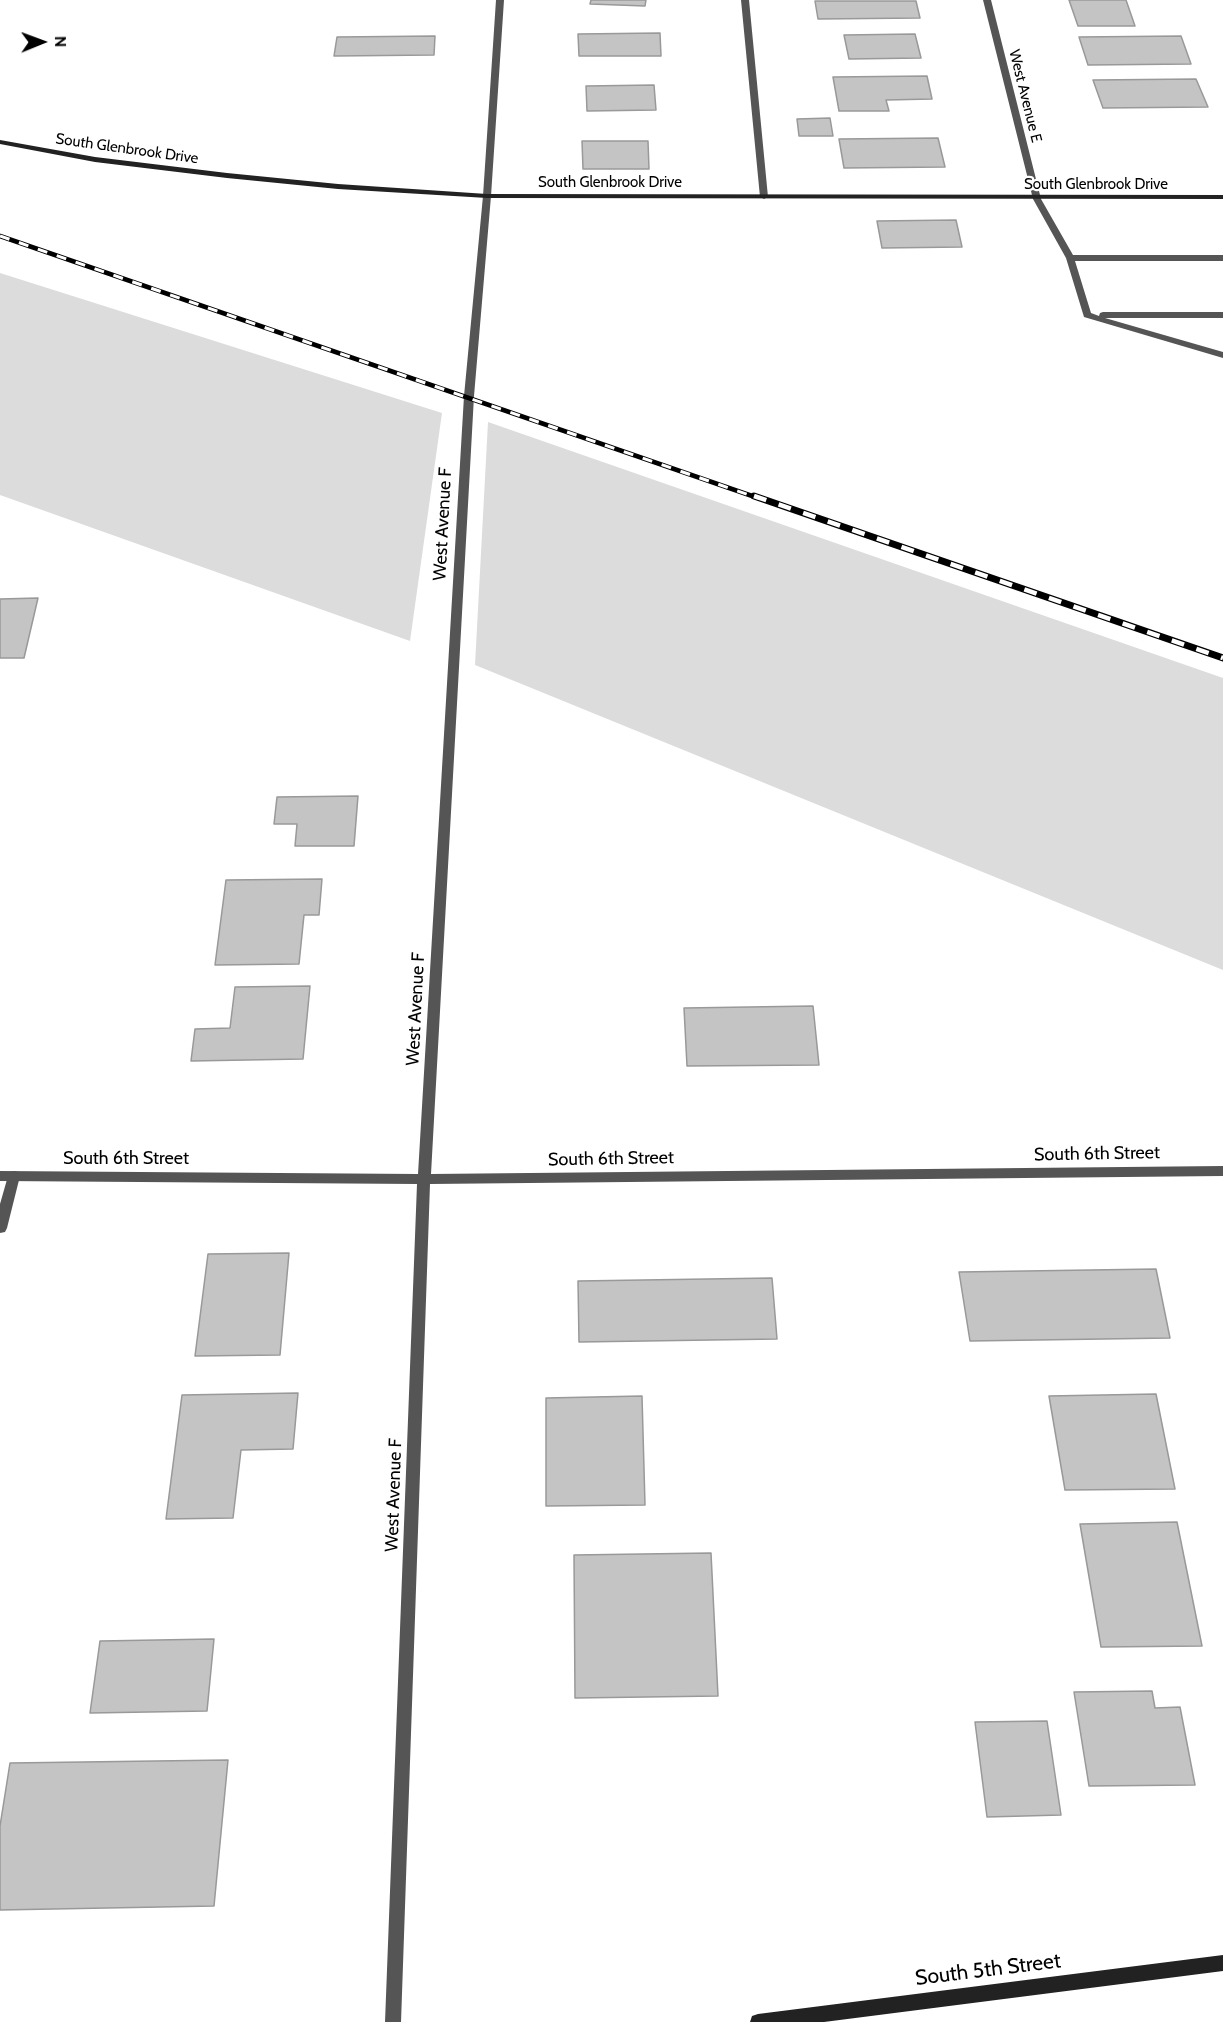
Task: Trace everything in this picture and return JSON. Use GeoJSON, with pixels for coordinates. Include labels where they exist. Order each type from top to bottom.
{"type":"FeatureCollection","features":[{"type":"Feature","properties":{"kind":"street","name":"West Avenue F"},"geometry":{"type":"LineString","coordinates":[[393,2022],[424,1179],[469,396],[487,196],[500,0]]}},
{"type":"Feature","properties":{"kind":"street"},"geometry":{"type":"LineString","coordinates":[[745,0],[764,197]]}},
{"type":"Feature","properties":{"kind":"street","name":"West Avenue E"},"geometry":{"type":"LineString","coordinates":[[987,0],[1037,199],[1070,258],[1087,315]]}},
{"type":"Feature","properties":{"kind":"street","name":"South Glenbrook Drive"},"geometry":{"type":"LineString","coordinates":[[0,142],[102,161],[280,182],[487,196],[1037,199],[1223,197]]}},
{"type":"Feature","properties":{"kind":"street"},"geometry":{"type":"LineString","coordinates":[[1070,258],[1223,258]]}},
{"type":"Feature","properties":{"kind":"street"},"geometry":{"type":"LineString","coordinates":[[1087,315],[1223,315]]}},
{"type":"Feature","properties":{"kind":"street"},"geometry":{"type":"LineString","coordinates":[[1087,315],[1223,354]]}},
{"type":"Feature","properties":{"kind":"street","name":"South 6th Street"},"geometry":{"type":"LineString","coordinates":[[7,1176],[424,1179],[1223,1171]]}},
{"type":"Feature","properties":{"kind":"street"},"geometry":{"type":"LineString","coordinates":[[0,1228],[7,1176]]}},
{"type":"Feature","properties":{"kind":"street","name":"South 5th Street"},"geometry":{"type":"LineString","coordinates":[[758,2022],[1223,1963]]}},
{"type":"Feature","properties":{"kind":"shaded area"},"geometry":{"type":"Polygon","coordinates":[[[0,273],[442,413],[410,641],[0,495],[0,273]]]}},
{"type":"Feature","properties":{"kind":"shaded area"},"geometry":{"type":"Polygon","coordinates":[[[488,422],[1223,678],[1223,970],[475,665],[488,422]]]}},
{"type":"Feature","properties":{"kind":"building"},"geometry":{"type":"Polygon","coordinates":[[[591,0],[646,0],[645,6],[590,4],[591,0]]]}},
{"type":"Feature","properties":{"kind":"building"},"geometry":{"type":"Polygon","coordinates":[[[1069,0],[1126,0],[1135,26],[1078,26],[1069,0]]]}},
{"type":"Feature","properties":{"kind":"building"},"geometry":{"type":"Polygon","coordinates":[[[815,1],[916,1],[920,18],[818,19],[815,1]]]}},
{"type":"Feature","properties":{"kind":"building"},"geometry":{"type":"Polygon","coordinates":[[[660,33],[661,56],[579,56],[578,34],[660,33]]]}},
{"type":"Feature","properties":{"kind":"building"},"geometry":{"type":"Polygon","coordinates":[[[915,34],[921,58],[849,59],[844,35],[915,34]]]}},
{"type":"Feature","properties":{"kind":"building"},"geometry":{"type":"Polygon","coordinates":[[[435,36],[434,55],[334,56],[337,37],[435,36]]]}},
{"type":"Feature","properties":{"kind":"building"},"geometry":{"type":"Polygon","coordinates":[[[1181,36],[1191,64],[1088,65],[1079,37],[1181,36]]]}},
{"type":"Feature","properties":{"kind":"building"},"geometry":{"type":"Polygon","coordinates":[[[927,76],[932,99],[886,100],[889,111],[839,111],[833,77],[927,76]]]}},
{"type":"Feature","properties":{"kind":"building"},"geometry":{"type":"Polygon","coordinates":[[[1196,79],[1208,107],[1103,108],[1093,80],[1196,79]]]}},
{"type":"Feature","properties":{"kind":"building"},"geometry":{"type":"Polygon","coordinates":[[[654,85],[656,110],[587,111],[586,86],[654,85]]]}},
{"type":"Feature","properties":{"kind":"building"},"geometry":{"type":"Polygon","coordinates":[[[830,118],[833,136],[799,136],[797,119],[830,118]]]}},
{"type":"Feature","properties":{"kind":"building"},"geometry":{"type":"Polygon","coordinates":[[[938,138],[945,167],[844,168],[839,139],[938,138]]]}},
{"type":"Feature","properties":{"kind":"building"},"geometry":{"type":"Polygon","coordinates":[[[582,141],[648,141],[649,169],[583,169],[582,141]]]}},
{"type":"Feature","properties":{"kind":"building"},"geometry":{"type":"Polygon","coordinates":[[[956,220],[962,247],[882,248],[877,221],[956,220]]]}},
{"type":"Feature","properties":{"kind":"building"},"geometry":{"type":"Polygon","coordinates":[[[38,598],[24,658],[0,658],[0,599],[38,598]]]}},
{"type":"Feature","properties":{"kind":"building"},"geometry":{"type":"Polygon","coordinates":[[[358,796],[354,846],[295,846],[297,824],[274,824],[277,797],[358,796]]]}},
{"type":"Feature","properties":{"kind":"building"},"geometry":{"type":"Polygon","coordinates":[[[322,879],[319,915],[304,915],[299,964],[215,965],[226,880],[322,879]]]}},
{"type":"Feature","properties":{"kind":"building"},"geometry":{"type":"Polygon","coordinates":[[[310,986],[303,1059],[191,1061],[195,1029],[230,1028],[235,987],[310,986]]]}},
{"type":"Feature","properties":{"kind":"building"},"geometry":{"type":"Polygon","coordinates":[[[813,1006],[819,1065],[687,1066],[684,1008],[813,1006]]]}},
{"type":"Feature","properties":{"kind":"building"},"geometry":{"type":"Polygon","coordinates":[[[289,1253],[280,1355],[195,1356],[208,1254],[289,1253]]]}},
{"type":"Feature","properties":{"kind":"building"},"geometry":{"type":"Polygon","coordinates":[[[1156,1269],[1170,1338],[970,1341],[959,1272],[1156,1269]]]}},
{"type":"Feature","properties":{"kind":"building"},"geometry":{"type":"Polygon","coordinates":[[[772,1278],[777,1339],[579,1342],[578,1281],[772,1278]]]}},
{"type":"Feature","properties":{"kind":"building"},"geometry":{"type":"Polygon","coordinates":[[[298,1393],[293,1449],[241,1450],[233,1518],[166,1519],[182,1395],[298,1393]]]}},
{"type":"Feature","properties":{"kind":"building"},"geometry":{"type":"Polygon","coordinates":[[[1156,1394],[1175,1489],[1065,1490],[1049,1396],[1156,1394]]]}},
{"type":"Feature","properties":{"kind":"building"},"geometry":{"type":"Polygon","coordinates":[[[642,1396],[645,1505],[546,1506],[546,1398],[642,1396]]]}},
{"type":"Feature","properties":{"kind":"building"},"geometry":{"type":"Polygon","coordinates":[[[1177,1522],[1202,1646],[1101,1647],[1080,1524],[1177,1522]]]}},
{"type":"Feature","properties":{"kind":"building"},"geometry":{"type":"Polygon","coordinates":[[[711,1553],[718,1696],[575,1698],[574,1555],[711,1553]]]}},
{"type":"Feature","properties":{"kind":"building"},"geometry":{"type":"Polygon","coordinates":[[[214,1639],[207,1711],[90,1713],[100,1641],[214,1639]]]}},
{"type":"Feature","properties":{"kind":"building"},"geometry":{"type":"Polygon","coordinates":[[[1152,1691],[1155,1708],[1180,1707],[1195,1785],[1089,1786],[1074,1692],[1152,1691]]]}},
{"type":"Feature","properties":{"kind":"building"},"geometry":{"type":"Polygon","coordinates":[[[1047,1721],[1061,1815],[987,1817],[975,1722],[1047,1721]]]}},
{"type":"Feature","properties":{"kind":"building"},"geometry":{"type":"Polygon","coordinates":[[[228,1760],[214,1906],[0,1910],[0,1826],[10,1763],[228,1760]]]}},
{"type":"Feature","properties":{"kind":"railway"},"geometry":{"type":"LineString","coordinates":[[0,236],[758,498]]}},
{"type":"Feature","properties":{"kind":"railway"},"geometry":{"type":"LineString","coordinates":[[754,496],[1223,658]]}}]}
